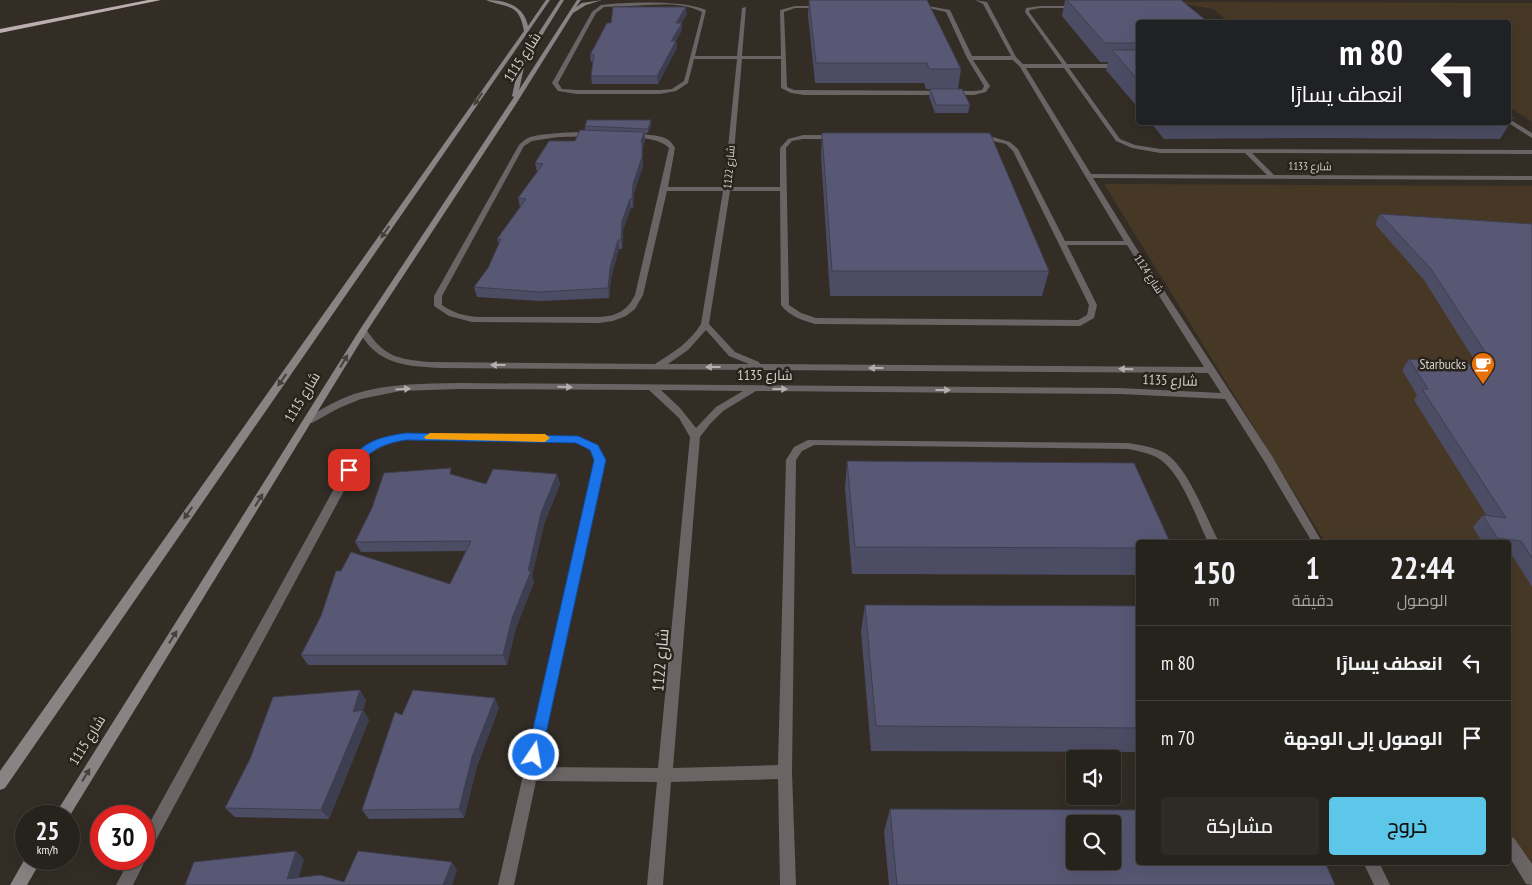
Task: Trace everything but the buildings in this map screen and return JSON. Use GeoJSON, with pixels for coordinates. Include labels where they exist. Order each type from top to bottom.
{"type":"FeatureCollection","features":[{"type":"Feature","properties":{"kind":"highway"},"geometry":{"type":"LineString","coordinates":[[0,31],[158,0]]}},
{"type":"Feature","properties":{"kind":"highway"},"geometry":{"type":"LineString","coordinates":[[0,40],[122,6]]}},
{"type":"Feature","properties":{"kind":"street"},"geometry":{"type":"LineString","coordinates":[[488,0],[506,4],[522,12],[525,17],[526,30]]}},
{"type":"Feature","properties":{"kind":"street","name":"شارع 1115"},"geometry":{"type":"LineString","coordinates":[[0,783],[548,0]]}},
{"type":"Feature","properties":{"kind":"street"},"geometry":{"type":"LineString","coordinates":[[513,104],[522,63],[562,0]]}},
{"type":"Feature","properties":{"kind":"street","name":"شارع 1115"},"geometry":{"type":"LineString","coordinates":[[68,805],[308,421],[362,331],[513,104],[579,0]]}},
{"type":"Feature","properties":{"kind":"street"},"geometry":{"type":"LineString","coordinates":[[570,14],[584,4],[600,0]]}},
{"type":"Feature","properties":{"kind":"street","name":"شارع 1124"},"geometry":{"type":"LineString","coordinates":[[977,0],[988,2],[1014,58],[1022,66],[1129,243],[1268,459],[1317,540]]}},
{"type":"Feature","properties":{"kind":"street"},"geometry":{"type":"LineString","coordinates":[[603,6],[680,6],[701,9],[704,11],[693,57],[686,82],[674,90],[660,92],[569,92],[560,90],[555,83],[594,12],[603,6]]}},
{"type":"Feature","properties":{"kind":"street"},"geometry":{"type":"LineString","coordinates":[[795,7],[928,7],[948,11],[970,58],[987,86],[984,91],[974,94],[799,92],[784,88],[782,11],[795,7]]}},
{"type":"Feature","properties":{"kind":"street"},"geometry":{"type":"LineString","coordinates":[[1080,7],[1040,7],[1028,9],[1027,12],[1118,140],[1124,144],[1148,150],[1248,152],[1532,152]]}},
{"type":"Feature","properties":{"kind":"street","name":"شارع 1122"},"geometry":{"type":"LineString","coordinates":[[656,366],[688,347],[698,336],[705,324],[727,189],[744,8]]}},
{"type":"Feature","properties":{"kind":"street"},"geometry":{"type":"LineString","coordinates":[[693,57],[783,58]]}},
{"type":"Feature","properties":{"kind":"street"},"geometry":{"type":"LineString","coordinates":[[970,58],[1014,58]]}},
{"type":"Feature","properties":{"kind":"street"},"geometry":{"type":"LineString","coordinates":[[1022,66],[1136,66]]}},
{"type":"Feature","properties":{"kind":"street"},"geometry":{"type":"LineString","coordinates":[[1511,122],[1532,136]]}},
{"type":"Feature","properties":{"kind":"street"},"geometry":{"type":"LineString","coordinates":[[568,135],[641,136],[664,140],[672,148],[664,189],[639,295],[634,307],[625,315],[614,319],[599,320],[463,320],[448,314],[438,306],[438,296],[522,145],[530,139],[544,136],[568,135]]}},
{"type":"Feature","properties":{"kind":"street"},"geometry":{"type":"LineString","coordinates":[[796,138],[989,138],[1000,140],[1008,143],[1016,150],[1062,243],[1093,306],[1091,316],[1080,324],[815,321],[798,315],[789,310],[785,305],[783,148],[785,144],[796,138]]}},
{"type":"Feature","properties":{"kind":"street"},"geometry":{"type":"LineString","coordinates":[[1248,152],[1272,176]]}},
{"type":"Feature","properties":{"kind":"street","name":"شارع 1133"},"geometry":{"type":"LineString","coordinates":[[1088,176],[1532,178]]}},
{"type":"Feature","properties":{"kind":"street"},"geometry":{"type":"LineString","coordinates":[[664,189],[784,190]]}},
{"type":"Feature","properties":{"kind":"street"},"geometry":{"type":"LineString","coordinates":[[1062,243],[1129,243]]}},
{"type":"Feature","properties":{"kind":"street"},"geometry":{"type":"LineString","coordinates":[[705,324],[732,354],[763,367]]}},
{"type":"Feature","properties":{"kind":"street","name":"شارع 1135"},"geometry":{"type":"LineString","coordinates":[[362,331],[374,349],[385,357],[408,362],[441,365],[1210,370]]}},
{"type":"Feature","properties":{"kind":"street","name":"شارع 1135"},"geometry":{"type":"LineString","coordinates":[[308,421],[345,400],[367,393],[399,389],[459,386],[1120,391],[1227,396]]}},
{"type":"Feature","properties":{"kind":"street"},"geometry":{"type":"LineString","coordinates":[[652,388],[680,411],[691,426],[696,437]]}},
{"type":"Feature","properties":{"kind":"street"},"geometry":{"type":"LineString","coordinates":[[696,437],[703,425],[717,410],[735,397],[756,389]]}},
{"type":"Feature","properties":{"kind":"street"},"geometry":{"type":"LineString","coordinates":[[155,828],[344,479],[355,461],[369,448],[384,440],[406,436],[578,439],[594,448],[600,460],[506,885]]}},
{"type":"Feature","properties":{"kind":"street","name":"شارع 1122"},"geometry":{"type":"LineString","coordinates":[[655,885],[696,437]]}},
{"type":"Feature","properties":{"kind":"street"},"geometry":{"type":"LineString","coordinates":[[788,885],[785,772],[791,460],[798,449],[812,442],[1128,446],[1143,448],[1163,456],[1176,468],[1212,540]]}},
{"type":"Feature","properties":{"kind":"street"},"geometry":{"type":"LineString","coordinates":[[530,774],[666,775],[785,772]]}},
{"type":"Feature","properties":{"kind":"street"},"geometry":{"type":"LineString","coordinates":[[1511,847],[1532,878]]}},
{"type":"Feature","properties":{"kind":"street"},"geometry":{"type":"LineString","coordinates":[[1372,865],[1382,885]]}},
{"type":"Feature","properties":{"kind":"street"},"geometry":{"type":"LineString","coordinates":[[18,885],[27,870]]}},
{"type":"Feature","properties":{"kind":"street"},"geometry":{"type":"LineString","coordinates":[[124,885],[132,870]]}},
{"type":"Feature","properties":{"kind":"shaded area"},"geometry":{"type":"Polygon","coordinates":[[[1174,2],[1532,3],[1532,122],[1511,108],[1511,20],[1227,20],[1213,9],[1174,2]]]}},
{"type":"Feature","properties":{"kind":"shaded area"},"geometry":{"type":"Polygon","coordinates":[[[1104,184],[1532,186],[1532,878],[1511,844],[1511,540],[1324,540],[1104,184]]]}},
{"type":"Feature","properties":{"kind":"slow traffic"},"geometry":{"type":"LineString","coordinates":[[430,437],[545,438]]}},
{"type":"Feature","properties":{"kind":"place","name":"Starbucks"},"geometry":{"type":"Point","coordinates":[1483,385]}},
{"type":"Feature","properties":{"kind":"route"},"geometry":{"type":"LineString","coordinates":[[349,470],[355,461],[369,448],[384,440],[406,436],[578,439],[594,448],[600,460],[534,755]]}}]}
